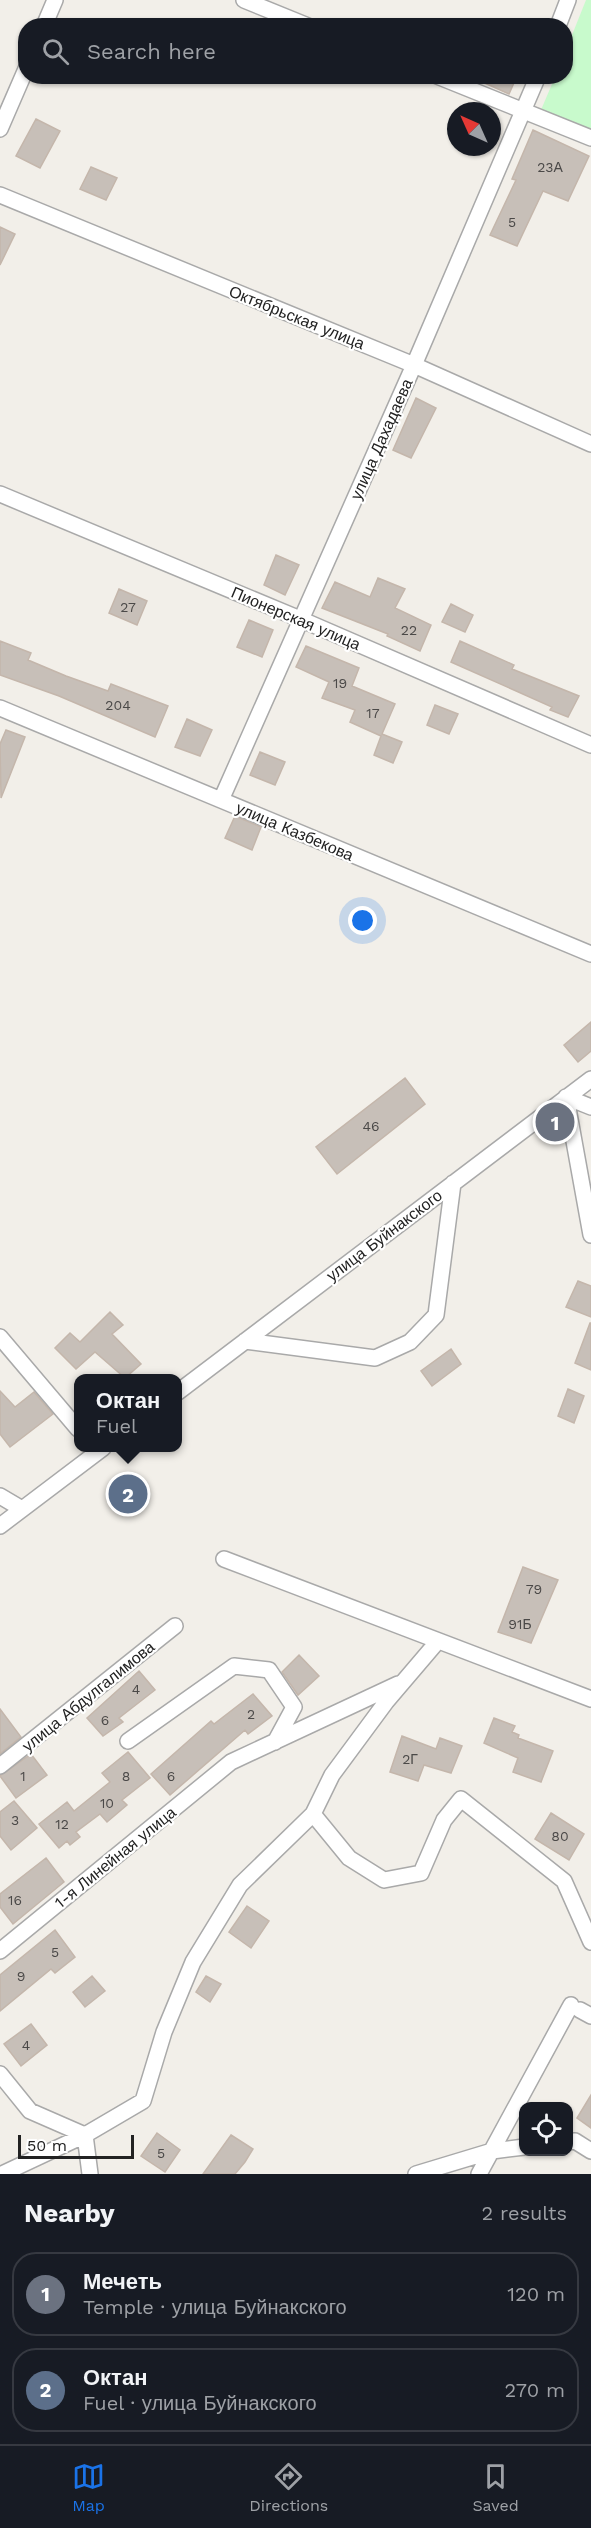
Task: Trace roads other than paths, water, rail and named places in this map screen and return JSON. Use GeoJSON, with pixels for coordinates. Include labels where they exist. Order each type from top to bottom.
{"type":"FeatureCollection","features":[{"type":"Feature","properties":{"kind":"street"},"geometry":{"type":"LineString","coordinates":[[47,18],[55,0]]}},
{"type":"Feature","properties":{"kind":"street"},"geometry":{"type":"LineString","coordinates":[[244,0],[288,18]]}},
{"type":"Feature","properties":{"kind":"street"},"geometry":{"type":"LineString","coordinates":[[561,18],[568,0]]}},
{"type":"Feature","properties":{"kind":"street"},"geometry":{"type":"LineString","coordinates":[[0,129],[20,84]]}},
{"type":"Feature","properties":{"kind":"street"},"geometry":{"type":"LineString","coordinates":[[457,84],[591,138]]}},
{"type":"Feature","properties":{"kind":"street","name":"улица Дахадаева"},"geometry":{"type":"LineString","coordinates":[[221,800],[414,365],[535,84]]}},
{"type":"Feature","properties":{"kind":"street","name":"Октябрьская улица"},"geometry":{"type":"LineString","coordinates":[[0,195],[414,365],[591,444]]}},
{"type":"Feature","properties":{"kind":"street","name":"Пионерская улица"},"geometry":{"type":"LineString","coordinates":[[0,494],[300,619],[591,745]]}},
{"type":"Feature","properties":{"kind":"street","name":"улица Казбекова"},"geometry":{"type":"LineString","coordinates":[[0,708],[591,954]]}},
{"type":"Feature","properties":{"kind":"street","name":"улица Буйнакского"},"geometry":{"type":"LineString","coordinates":[[182,1388],[591,1078]]}},
{"type":"Feature","properties":{"kind":"street"},"geometry":{"type":"LineString","coordinates":[[566,1097],[591,1107]]}},
{"type":"Feature","properties":{"kind":"street"},"geometry":{"type":"LineString","coordinates":[[566,1097],[591,1235]]}},
{"type":"Feature","properties":{"kind":"street"},"geometry":{"type":"LineString","coordinates":[[245,1341],[375,1358],[410,1342],[436,1315],[453,1183]]}},
{"type":"Feature","properties":{"kind":"street"},"geometry":{"type":"LineString","coordinates":[[0,1336],[74,1425]]}},
{"type":"Feature","properties":{"kind":"street"},"geometry":{"type":"LineString","coordinates":[[0,1526],[94,1452]]}},
{"type":"Feature","properties":{"kind":"street"},"geometry":{"type":"LineString","coordinates":[[0,1496],[22,1509]]}},
{"type":"Feature","properties":{"kind":"street"},"geometry":{"type":"LineString","coordinates":[[224,1559],[591,1699]]}},
{"type":"Feature","properties":{"kind":"street","name":"улица Абдулгалимова"},"geometry":{"type":"LineString","coordinates":[[0,1766],[175,1626]]}},
{"type":"Feature","properties":{"kind":"street"},"geometry":{"type":"LineString","coordinates":[[2,2174],[85,2135],[143,2101],[164,2032],[192,1962],[240,1885],[313,1814],[332,1775],[404,1681],[438,1641]]}},
{"type":"Feature","properties":{"kind":"street"},"geometry":{"type":"LineString","coordinates":[[128,1741],[234,1666],[269,1670],[294,1707],[275,1742]]}},
{"type":"Feature","properties":{"kind":"street","name":"1-я Линейная улица"},"geometry":{"type":"LineString","coordinates":[[0,1951],[231,1762],[404,1681]]}},
{"type":"Feature","properties":{"kind":"street"},"geometry":{"type":"LineString","coordinates":[[313,1814],[349,1858],[384,1880],[421,1873],[444,1820],[461,1799],[564,1881],[591,1942]]}},
{"type":"Feature","properties":{"kind":"street"},"geometry":{"type":"LineString","coordinates":[[479,2174],[581,2010]]}},
{"type":"Feature","properties":{"kind":"street"},"geometry":{"type":"LineString","coordinates":[[0,2074],[30,2111],[85,2135]]}},
{"type":"Feature","properties":{"kind":"street"},"geometry":{"type":"LineString","coordinates":[[85,2135],[90,2174]]}},
{"type":"Feature","properties":{"kind":"street"},"geometry":{"type":"LineString","coordinates":[[573,2141],[591,2151]]}},
{"type":"Feature","properties":{"kind":"street"},"geometry":{"type":"LineString","coordinates":[[416,2174],[492,2151],[519,2148]]}},
{"type":"Feature","properties":{"kind":"place","name":"Мечеть"},"geometry":{"type":"Point","coordinates":[555,1122]}},
{"type":"Feature","properties":{"kind":"place","name":"Октан"},"geometry":{"type":"Point","coordinates":[128,1494]}}]}
